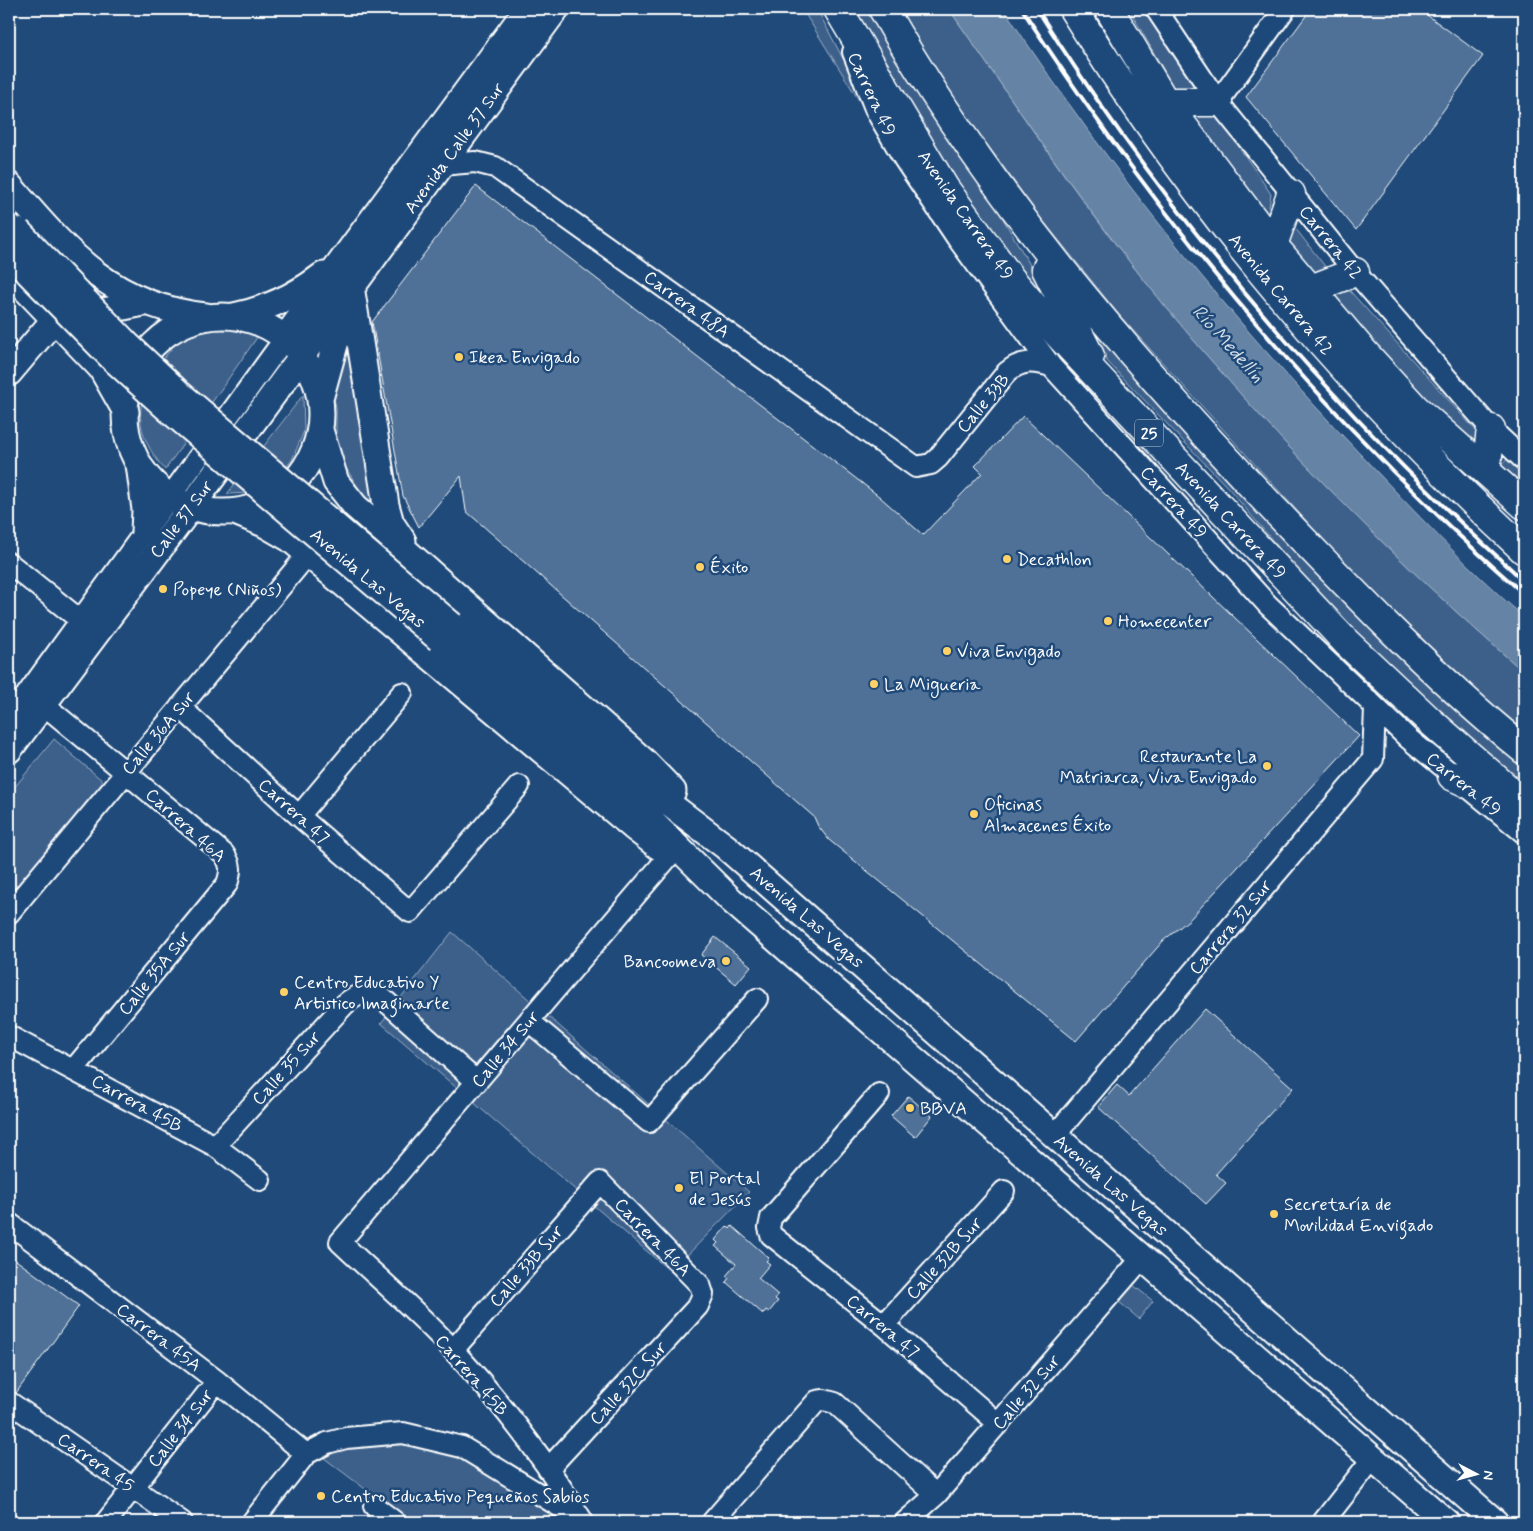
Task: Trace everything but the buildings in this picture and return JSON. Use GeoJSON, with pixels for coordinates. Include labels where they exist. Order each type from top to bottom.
{"type":"FeatureCollection","features":[{"type":"Feature","properties":{"kind":"highway","name":"Avenida Carrera 49"},"geometry":{"type":"LineString","coordinates":[[837,9],[912,135],[972,229],[1010,279],[1106,386],[1346,642],[1430,721],[1524,803]]}},
{"type":"Feature","properties":{"kind":"highway","name":"25"},"geometry":{"type":"LineString","coordinates":[[883,9],[948,114],[1016,212],[1092,308],[1242,476],[1353,593],[1400,639],[1524,750]]}},
{"type":"Feature","properties":{"kind":"highway","name":"Avenida Carrera 42"},"geometry":{"type":"LineString","coordinates":[[1109,9],[1158,93],[1272,244],[1416,408],[1524,505]]}},
{"type":"Feature","properties":{"kind":"highway"},"geometry":{"type":"LineString","coordinates":[[1076,15],[1158,93],[1218,102]]}},
{"type":"Feature","properties":{"kind":"highway","name":"Avenida Carrera 42"},"geometry":{"type":"LineString","coordinates":[[1076,15],[1125,90],[1193,186],[1292,309],[1402,433],[1524,550]]}},
{"type":"Feature","properties":{"kind":"highway"},"geometry":{"type":"LineString","coordinates":[[1272,244],[1291,194]]}},
{"type":"Feature","properties":{"kind":"highway"},"geometry":{"type":"LineString","coordinates":[[1016,212],[1106,386]]}},
{"type":"Feature","properties":{"kind":"highway"},"geometry":{"type":"LineString","coordinates":[[1311,289],[1354,272]]}},
{"type":"Feature","properties":{"kind":"highway"},"geometry":{"type":"LineString","coordinates":[[1416,408],[1467,474],[1524,528]]}},
{"type":"Feature","properties":{"kind":"highway"},"geometry":{"type":"LineString","coordinates":[[1486,471],[1491,429]]}},
{"type":"Feature","properties":{"kind":"highway"},"geometry":{"type":"LineString","coordinates":[[1452,776],[1524,810]]}},
{"type":"Feature","properties":{"kind":"main road","name":"Avenida Calle 37 Sur"},"geometry":{"type":"LineString","coordinates":[[341,261],[527,9]]}},
{"type":"Feature","properties":{"kind":"main road","name":"Avenida Calle 37 Sur"},"geometry":{"type":"LineString","coordinates":[[351,286],[556,9]]}},
{"type":"Feature","properties":{"kind":"main road"},"geometry":{"type":"LineString","coordinates":[[9,185],[64,248],[81,263],[124,293],[144,303],[187,314],[253,321],[272,329],[293,346],[316,383],[320,400],[320,430],[310,460],[291,485],[265,503],[228,512],[153,539],[145,510],[139,464]]}},
{"type":"Feature","properties":{"kind":"main road","name":"Avenida Las Vegas"},"geometry":{"type":"LineString","coordinates":[[12,235],[179,393],[446,632],[643,813],[731,900],[1446,1522]]}},
{"type":"Feature","properties":{"kind":"main road"},"geometry":{"type":"LineString","coordinates":[[30,296],[49,286],[57,279],[61,270],[64,248]]}},
{"type":"Feature","properties":{"kind":"main road"},"geometry":{"type":"LineString","coordinates":[[126,412],[133,378],[151,348],[179,327],[260,310],[293,295],[341,261]]}},
{"type":"Feature","properties":{"kind":"main road","name":"Calle 37 Sur"},"geometry":{"type":"LineString","coordinates":[[9,750],[84,649],[153,539],[293,346],[341,261]]}},
{"type":"Feature","properties":{"kind":"main road"},"geometry":{"type":"LineString","coordinates":[[9,272],[109,379],[126,412],[132,448],[139,464],[158,487],[180,502]]}},
{"type":"Feature","properties":{"kind":"main road"},"geometry":{"type":"LineString","coordinates":[[320,400],[351,286]]}},
{"type":"Feature","properties":{"kind":"main road"},"geometry":{"type":"LineString","coordinates":[[351,286],[386,505],[391,523],[414,558]]}},
{"type":"Feature","properties":{"kind":"main road","name":"Calle 37 Sur"},"geometry":{"type":"LineString","coordinates":[[293,346],[351,286]]}},
{"type":"Feature","properties":{"kind":"main road"},"geometry":{"type":"LineString","coordinates":[[9,373],[53,321],[144,303]]}},
{"type":"Feature","properties":{"kind":"main road","name":"Avenida Las Vegas"},"geometry":{"type":"LineString","coordinates":[[320,430],[330,466],[345,495],[644,761],[726,847]]}},
{"type":"Feature","properties":{"kind":"main road","name":"Avenida Las Vegas"},"geometry":{"type":"LineString","coordinates":[[180,502],[228,512],[276,530],[308,554],[633,827],[731,900]]}},
{"type":"Feature","properties":{"kind":"main road"},"geometry":{"type":"LineString","coordinates":[[390,623],[391,600],[395,591],[409,581],[432,574]]}},
{"type":"Feature","properties":{"kind":"main road","name":"Avenida Las Vegas"},"geometry":{"type":"LineString","coordinates":[[446,632],[726,847],[1495,1522]]}},
{"type":"Feature","properties":{"kind":"main road"},"geometry":{"type":"LineString","coordinates":[[58,651],[84,649]]}},
{"type":"Feature","properties":{"kind":"street","name":"Carrera 49"},"geometry":{"type":"LineString","coordinates":[[837,9],[876,110],[904,159],[957,238],[1051,366],[1268,605],[1408,739],[1524,833]]}},
{"type":"Feature","properties":{"kind":"street","name":"Carrera 42"},"geometry":{"type":"LineString","coordinates":[[1156,9],[1218,102],[1354,272],[1491,429],[1524,460]]}},
{"type":"Feature","properties":{"kind":"street"},"geometry":{"type":"LineString","coordinates":[[1218,102],[1285,9]]}},
{"type":"Feature","properties":{"kind":"street","name":"Carrera 48A"},"geometry":{"type":"LineString","coordinates":[[442,165],[475,162],[495,167],[908,463],[916,467],[925,467]]}},
{"type":"Feature","properties":{"kind":"street","name":"Calle 33B"},"geometry":{"type":"LineString","coordinates":[[925,467],[938,458],[1007,372],[1025,362],[1036,362],[1051,366]]}},
{"type":"Feature","properties":{"kind":"street","name":"Calle 37 Sur"},"geometry":{"type":"LineString","coordinates":[[9,719],[80,620],[153,539]]}},
{"type":"Feature","properties":{"kind":"street","name":"Calle 36A Sur"},"geometry":{"type":"LineString","coordinates":[[9,913],[308,554]]}},
{"type":"Feature","properties":{"kind":"street"},"geometry":{"type":"LineString","coordinates":[[9,563],[80,620]]}},
{"type":"Feature","properties":{"kind":"street"},"geometry":{"type":"LineString","coordinates":[[299,816],[402,693]]}},
{"type":"Feature","properties":{"kind":"street","name":"Carrera 46A"},"geometry":{"type":"LineString","coordinates":[[43,704],[224,854],[230,863],[230,874]]}},
{"type":"Feature","properties":{"kind":"street","name":"Carrera 47"},"geometry":{"type":"LineString","coordinates":[[180,707],[299,816],[410,912],[519,786]]}},
{"type":"Feature","properties":{"kind":"street","name":"Carrera 32 Sur"},"geometry":{"type":"LineString","coordinates":[[1055,1136],[1373,759],[1375,708]]}},
{"type":"Feature","properties":{"kind":"street","name":"Calle 34 Sur"},"geometry":{"type":"LineString","coordinates":[[340,1242],[670,855]]}},
{"type":"Feature","properties":{"kind":"street","name":"Calle 35A Sur"},"geometry":{"type":"LineString","coordinates":[[74,1069],[227,884],[230,874]]}},
{"type":"Feature","properties":{"kind":"street","name":"Calle 35 Sur"},"geometry":{"type":"LineString","coordinates":[[215,1146],[345,1004],[358,993],[370,993],[381,997],[477,1082]]}},
{"type":"Feature","properties":{"kind":"street"},"geometry":{"type":"LineString","coordinates":[[529,1022],[649,1122],[757,1000]]}},
{"type":"Feature","properties":{"kind":"street","name":"Carrera 45B"},"geometry":{"type":"LineString","coordinates":[[9,1036],[74,1069],[215,1146],[260,1180]]}},
{"type":"Feature","properties":{"kind":"street","name":"Carrera 47"},"geometry":{"type":"LineString","coordinates":[[879,1094],[771,1218],[768,1228],[771,1235],[884,1325],[999,1424]]}},
{"type":"Feature","properties":{"kind":"street","name":"Carrera 46A"},"geometry":{"type":"LineString","coordinates":[[600,1182],[700,1285],[703,1294]]}},
{"type":"Feature","properties":{"kind":"street","name":"Calle 33B Sur"},"geometry":{"type":"LineString","coordinates":[[453,1350],[600,1182]]}},
{"type":"Feature","properties":{"kind":"street","name":"Calle 32B Sur"},"geometry":{"type":"LineString","coordinates":[[884,1325],[1004,1191]]}},
{"type":"Feature","properties":{"kind":"street","name":"Carrera 45A"},"geometry":{"type":"LineString","coordinates":[[10,1228],[217,1381],[306,1454]]}},
{"type":"Feature","properties":{"kind":"street","name":"Carrera 45B"},"geometry":{"type":"LineString","coordinates":[[340,1242],[453,1350],[504,1411],[584,1521]]}},
{"type":"Feature","properties":{"kind":"street","name":"Calle 32 Sur"},"geometry":{"type":"LineString","coordinates":[[906,1522],[936,1495],[1144,1258]]}},
{"type":"Feature","properties":{"kind":"street","name":"Calle 32C Sur"},"geometry":{"type":"LineString","coordinates":[[548,1469],[698,1306],[703,1294]]}},
{"type":"Feature","properties":{"kind":"street","name":"Calle 34 Sur"},"geometry":{"type":"LineString","coordinates":[[106,1522],[217,1381]]}},
{"type":"Feature","properties":{"kind":"street"},"geometry":{"type":"LineString","coordinates":[[712,1522],[817,1401],[824,1400],[835,1403],[936,1495]]}},
{"type":"Feature","properties":{"kind":"street","name":"Carrera 45"},"geometry":{"type":"LineString","coordinates":[[9,1402],[182,1522]]}},
{"type":"Feature","properties":{"kind":"street"},"geometry":{"type":"LineString","coordinates":[[252,1522],[306,1454],[327,1444],[375,1434],[403,1433],[462,1446],[584,1521]]}},
{"type":"Feature","properties":{"kind":"street"},"geometry":{"type":"LineString","coordinates":[[1323,1522],[1373,1458]]}},
{"type":"Feature","properties":{"kind":"street"},"geometry":{"type":"LineString","coordinates":[[374,1506],[395,1522]]}},
{"type":"Feature","properties":{"kind":"shaded area"},"geometry":{"type":"Polygon","coordinates":[[[802,9],[817,9],[860,91],[870,118],[802,9]]]}},
{"type":"Feature","properties":{"kind":"shaded area"},"geometry":{"type":"Polygon","coordinates":[[[853,9],[869,9],[892,47],[969,161],[1060,316],[993,234],[918,120],[853,9]]]}},
{"type":"Feature","properties":{"kind":"shaded area"},"geometry":{"type":"Polygon","coordinates":[[[897,9],[949,9],[1090,210],[1140,275],[1229,381],[1275,432],[1372,532],[1524,672],[1524,730],[1483,696],[1361,581],[1120,316],[1041,218],[950,94],[897,9]]]}},
{"type":"Feature","properties":{"kind":"shaded area"},"geometry":{"type":"Polygon","coordinates":[[[1129,9],[1145,9],[1203,92],[1175,90],[1129,9]]]}},
{"type":"Feature","properties":{"kind":"shaded area"},"geometry":{"type":"Polygon","coordinates":[[[1218,116],[1271,194],[1267,221],[1194,117],[1218,116]]]}},
{"type":"Feature","properties":{"kind":"shaded area"},"geometry":{"type":"Polygon","coordinates":[[[1292,224],[1331,274],[1313,275],[1287,241],[1292,224]]]}},
{"type":"Feature","properties":{"kind":"shaded area"},"geometry":{"type":"Polygon","coordinates":[[[1063,290],[1249,501],[1346,603],[1396,652],[1524,768],[1524,786],[1406,682],[1323,600],[1229,489],[1107,361],[1063,290]]]}},
{"type":"Feature","properties":{"kind":"shaded area"},"geometry":{"type":"Polygon","coordinates":[[[1350,291],[1479,434],[1479,452],[1408,381],[1330,292],[1350,291]]]}},
{"type":"Feature","properties":{"kind":"shaded area"},"geometry":{"type":"Polygon","coordinates":[[[218,328],[239,329],[258,336],[165,470],[154,456],[142,430],[140,417],[145,391],[161,362],[180,340],[195,331],[218,328]]]}},
{"type":"Feature","properties":{"kind":"shaded area"},"geometry":{"type":"Polygon","coordinates":[[[340,349],[355,352],[377,498],[369,505],[336,452],[336,407],[331,386],[340,349]]]}},
{"type":"Feature","properties":{"kind":"shaded area"},"geometry":{"type":"Polygon","coordinates":[[[303,395],[304,431],[292,460],[273,482],[250,493],[227,494],[303,395]]]}},
{"type":"Feature","properties":{"kind":"shaded area"},"geometry":{"type":"Polygon","coordinates":[[[1509,457],[1524,470],[1524,491],[1499,468],[1509,457]]]}},
{"type":"Feature","properties":{"kind":"shaded area"},"geometry":{"type":"Polygon","coordinates":[[[1357,670],[1473,777],[1399,722],[1358,685],[1357,670]]]}},
{"type":"Feature","properties":{"kind":"shaded area"},"geometry":{"type":"Polygon","coordinates":[[[54,739],[104,782],[9,897],[9,794],[54,739]]]}},
{"type":"Feature","properties":{"kind":"shaded area"},"geometry":{"type":"Polygon","coordinates":[[[452,932],[749,1192],[671,1272],[381,1023],[452,932]]]}},
{"type":"Feature","properties":{"kind":"shaded area"},"geometry":{"type":"Polygon","coordinates":[[[1133,1285],[1153,1301],[1139,1319],[1119,1302],[1133,1285]]]}},
{"type":"Feature","properties":{"kind":"shaded area"},"geometry":{"type":"Polygon","coordinates":[[[393,1441],[453,1455],[484,1470],[571,1522],[409,1522],[324,1458],[343,1448],[393,1441]]]}},
{"type":"Feature","properties":{"kind":"water","name":"Río Medellín"},"geometry":{"type":"Polygon","coordinates":[[[949,9],[1004,9],[1128,184],[1264,350],[1461,559],[1524,617],[1524,672],[1372,532],[1275,432],[1229,381],[1140,275],[1090,210],[949,9]]]}},
{"type":"Feature","properties":{"kind":"railway"},"geometry":{"type":"LineString","coordinates":[[1022,9],[1132,168],[1253,319],[1317,392],[1383,462],[1452,529],[1524,594]]}},
{"type":"Feature","properties":{"kind":"railway"},"geometry":{"type":"LineString","coordinates":[[1037,9],[1089,88],[1143,164],[1261,312],[1388,451],[1524,581]]}},
{"type":"Feature","properties":{"kind":"place","name":"Ikea Envigado"},"geometry":{"type":"Point","coordinates":[459,357]}},
{"type":"Feature","properties":{"kind":"place","name":"Decathlon"},"geometry":{"type":"Point","coordinates":[1007,559]}},
{"type":"Feature","properties":{"kind":"place","name":"Éxito"},"geometry":{"type":"Point","coordinates":[700,567]}},
{"type":"Feature","properties":{"kind":"place","name":"Popeye (Niños)"},"geometry":{"type":"Point","coordinates":[163,589]}},
{"type":"Feature","properties":{"kind":"place","name":"Homecenter"},"geometry":{"type":"Point","coordinates":[1108,621]}},
{"type":"Feature","properties":{"kind":"place","name":"Viva Envigado"},"geometry":{"type":"Point","coordinates":[947,651]}},
{"type":"Feature","properties":{"kind":"place","name":"La Migueria"},"geometry":{"type":"Point","coordinates":[874,684]}},
{"type":"Feature","properties":{"kind":"place","name":"Restaurante La Matriarca, Viva Envigado"},"geometry":{"type":"Point","coordinates":[1267,766]}},
{"type":"Feature","properties":{"kind":"place","name":"Oficinas Almacenes Éxito"},"geometry":{"type":"Point","coordinates":[974,814]}},
{"type":"Feature","properties":{"kind":"place","name":"Bancoomeva"},"geometry":{"type":"Point","coordinates":[726,961]}},
{"type":"Feature","properties":{"kind":"place","name":"Centro Educativo Y Artistico Imaginarte"},"geometry":{"type":"Point","coordinates":[284,992]}},
{"type":"Feature","properties":{"kind":"place","name":"BBVA"},"geometry":{"type":"Point","coordinates":[910,1108]}},
{"type":"Feature","properties":{"kind":"place","name":"El Portal de Jesús"},"geometry":{"type":"Point","coordinates":[679,1188]}},
{"type":"Feature","properties":{"kind":"place","name":"Secretaría de Movilidad Envigado"},"geometry":{"type":"Point","coordinates":[1274,1214]}},
{"type":"Feature","properties":{"kind":"place","name":"Centro Educativo Pequeños Sabios"},"geometry":{"type":"Point","coordinates":[321,1496]}}]}
